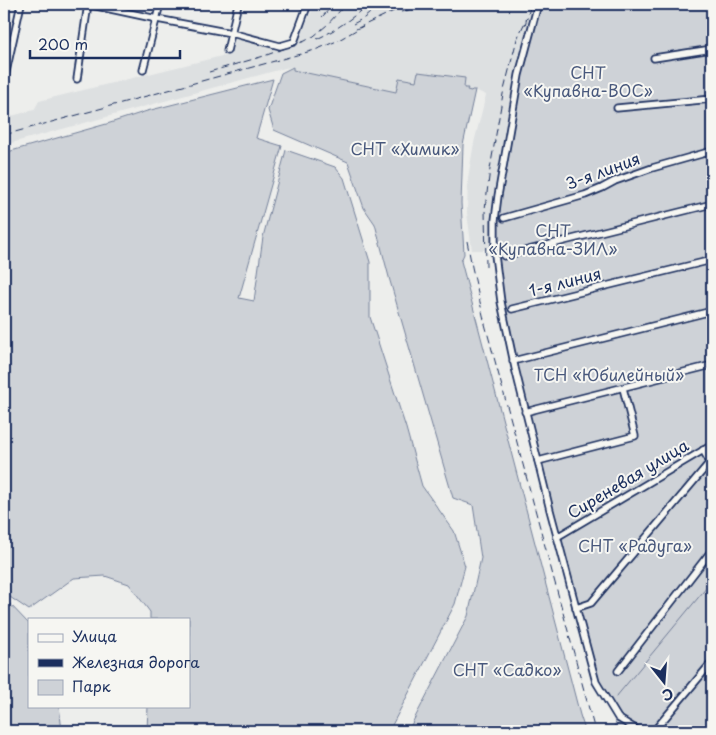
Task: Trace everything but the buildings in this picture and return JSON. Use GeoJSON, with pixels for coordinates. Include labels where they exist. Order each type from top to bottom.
{"type":"FeatureCollection","features":[{"type":"Feature","properties":{"kind":"street"},"geometry":{"type":"LineString","coordinates":[[4,81],[21,4]]}},
{"type":"Feature","properties":{"kind":"street"},"geometry":{"type":"LineString","coordinates":[[77,79],[88,4],[231,33],[280,46],[294,42],[308,4]]}},
{"type":"Feature","properties":{"kind":"street"},"geometry":{"type":"LineString","coordinates":[[143,70],[160,4]]}},
{"type":"Feature","properties":{"kind":"street"},"geometry":{"type":"LineString","coordinates":[[227,51],[238,4]]}},
{"type":"Feature","properties":{"kind":"street"},"geometry":{"type":"LineString","coordinates":[[538,4],[519,75],[495,220],[495,255],[501,302],[513,361],[596,682],[618,718],[639,731]]}},
{"type":"Feature","properties":{"kind":"street"},"geometry":{"type":"LineString","coordinates":[[654,58],[712,49]]}},
{"type":"Feature","properties":{"kind":"street"},"geometry":{"type":"LineString","coordinates":[[617,108],[712,99]]}},
{"type":"Feature","properties":{"kind":"street","name":"3-я линия"},"geometry":{"type":"LineString","coordinates":[[504,218],[585,195],[615,181],[652,168],[712,151]]}},
{"type":"Feature","properties":{"kind":"street"},"geometry":{"type":"LineString","coordinates":[[504,256],[712,204]]}},
{"type":"Feature","properties":{"kind":"street","name":"1-я линия"},"geometry":{"type":"LineString","coordinates":[[512,309],[712,260]]}},
{"type":"Feature","properties":{"kind":"street"},"geometry":{"type":"LineString","coordinates":[[513,361],[712,311]]}},
{"type":"Feature","properties":{"kind":"street"},"geometry":{"type":"LineString","coordinates":[[526,412],[712,365]]}},
{"type":"Feature","properties":{"kind":"street"},"geometry":{"type":"LineString","coordinates":[[538,461],[635,436],[623,388]]}},
{"type":"Feature","properties":{"kind":"street","name":"Сиреневая улица"},"geometry":{"type":"LineString","coordinates":[[557,537],[712,445]]}},
{"type":"Feature","properties":{"kind":"street"},"geometry":{"type":"LineString","coordinates":[[576,608],[591,604],[710,462],[703,450]]}},
{"type":"Feature","properties":{"kind":"street"},"geometry":{"type":"LineString","coordinates":[[618,671],[712,550]]}},
{"type":"Feature","properties":{"kind":"street"},"geometry":{"type":"LineString","coordinates":[[654,730],[712,662]]}},
{"type":"Feature","properties":{"kind":"shaded area"},"geometry":{"type":"Polygon","coordinates":[[[315,4],[537,4],[519,67],[495,196],[491,250],[472,250],[467,213],[468,178],[474,143],[486,95],[464,88],[465,78],[416,81],[396,92],[292,70],[293,67],[285,68],[4,145],[4,118],[34,110],[39,101],[230,54],[235,36],[272,45],[275,49],[288,46],[299,39],[315,4]]]}},
{"type":"Feature","properties":{"kind":"green space"},"geometry":{"type":"Polygon","coordinates":[[[538,4],[712,4],[712,731],[612,731],[618,718],[596,682],[501,302],[495,220],[519,75],[538,4]]]}},
{"type":"Feature","properties":{"kind":"green space"},"geometry":{"type":"Polygon","coordinates":[[[293,67],[293,70],[396,92],[399,78],[416,81],[418,72],[465,78],[464,88],[468,88],[467,90],[471,91],[475,90],[463,145],[461,203],[464,254],[461,261],[584,731],[408,731],[468,616],[481,558],[473,505],[453,498],[375,224],[364,208],[348,162],[274,130],[268,110],[281,73],[293,67]]]}},
{"type":"Feature","properties":{"kind":"green space"},"geometry":{"type":"Polygon","coordinates":[[[273,79],[256,138],[282,146],[239,298],[254,301],[263,237],[286,150],[335,167],[344,178],[370,262],[370,317],[406,428],[422,486],[454,531],[465,566],[455,604],[389,731],[147,731],[148,708],[190,708],[190,618],[150,618],[150,612],[129,584],[105,576],[74,578],[29,610],[4,593],[4,153],[147,111],[273,79]]]}},
{"type":"Feature","properties":{"kind":"green space"},"geometry":{"type":"Polygon","coordinates":[[[4,598],[28,623],[28,708],[59,708],[62,731],[4,731],[4,598]]]}},
{"type":"Feature","properties":{"kind":"waterway"},"geometry":{"type":"LineString","coordinates":[[616,697],[712,581]]}},
{"type":"Feature","properties":{"kind":"railway"},"geometry":{"type":"LineString","coordinates":[[322,17],[334,4]]}},
{"type":"Feature","properties":{"kind":"railway"},"geometry":{"type":"LineString","coordinates":[[209,72],[264,56],[305,41],[327,25],[346,4]]}},
{"type":"Feature","properties":{"kind":"railway"},"geometry":{"type":"LineString","coordinates":[[317,39],[331,32],[368,4]]}},
{"type":"Feature","properties":{"kind":"railway"},"geometry":{"type":"LineString","coordinates":[[353,24],[364,18],[381,4]]}},
{"type":"Feature","properties":{"kind":"railway"},"geometry":{"type":"LineString","coordinates":[[356,29],[405,4]]}},
{"type":"Feature","properties":{"kind":"railway"},"geometry":{"type":"LineString","coordinates":[[401,12],[432,4]]}},
{"type":"Feature","properties":{"kind":"railway"},"geometry":{"type":"LineString","coordinates":[[525,25],[531,4]]}},
{"type":"Feature","properties":{"kind":"railway"},"geometry":{"type":"LineString","coordinates":[[486,267],[485,209],[490,169],[503,94],[517,39],[527,18]]}},
{"type":"Feature","properties":{"kind":"railway"},"geometry":{"type":"LineString","coordinates":[[4,135],[315,50],[337,41],[363,26]]}},
{"type":"Feature","properties":{"kind":"railway"},"geometry":{"type":"LineString","coordinates":[[467,241],[485,324],[595,731]]}},
{"type":"Feature","properties":{"kind":"park label","name":"СНТ «Купавна-ВОС»"},"geometry":{"type":"Point","coordinates":[588,82]}},
{"type":"Feature","properties":{"kind":"park label","name":"СНТ «Химик»"},"geometry":{"type":"Point","coordinates":[405,149]}},
{"type":"Feature","properties":{"kind":"park label","name":"СНТ «Купавна-ЗИЛ»"},"geometry":{"type":"Point","coordinates":[553,240]}},
{"type":"Feature","properties":{"kind":"park label","name":"ТСН «Юбилейный»"},"geometry":{"type":"Point","coordinates":[609,375]}},
{"type":"Feature","properties":{"kind":"park label","name":"СНТ «Радуга»"},"geometry":{"type":"Point","coordinates":[635,546]}},
{"type":"Feature","properties":{"kind":"park label","name":"СНТ «Садко»"},"geometry":{"type":"Point","coordinates":[507,670]}}]}
